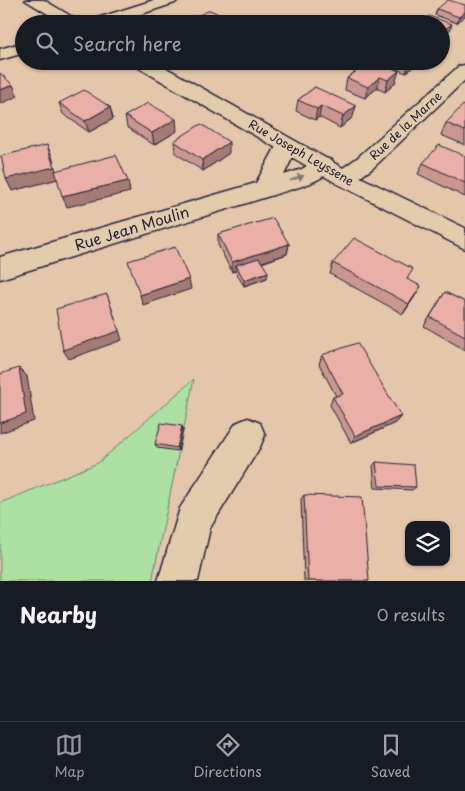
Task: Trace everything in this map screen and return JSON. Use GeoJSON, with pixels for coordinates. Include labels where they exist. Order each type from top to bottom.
{"type":"FeatureCollection","features":[{"type":"Feature","properties":{"kind":"street"},"geometry":{"type":"LineString","coordinates":[[33,0],[60,15]]}},
{"type":"Feature","properties":{"kind":"street"},"geometry":{"type":"LineString","coordinates":[[122,15],[170,0]]}},
{"type":"Feature","properties":{"kind":"street"},"geometry":{"type":"LineString","coordinates":[[0,55],[15,50]]}},
{"type":"Feature","properties":{"kind":"street","name":"Rue Joseph Leyssene"},"geometry":{"type":"LineString","coordinates":[[156,70],[344,178],[465,239]]}},
{"type":"Feature","properties":{"kind":"street","name":"Rue de la Marne"},"geometry":{"type":"LineString","coordinates":[[344,178],[365,163],[465,70]]}},
{"type":"Feature","properties":{"kind":"street"},"geometry":{"type":"LineString","coordinates":[[265,190],[287,146]]}},
{"type":"Feature","properties":{"kind":"street","name":"Rue Jean Moulin"},"geometry":{"type":"LineString","coordinates":[[0,268],[265,190],[310,174],[324,166]]}},
{"type":"Feature","properties":{"kind":"street"},"geometry":{"type":"LineString","coordinates":[[178,581],[192,521],[248,435]]}},
{"type":"Feature","properties":{"kind":"green space"},"geometry":{"type":"Polygon","coordinates":[[[194,379],[152,581],[0,581],[0,503],[98,463],[194,379]]]}},
{"type":"Feature","properties":{"kind":"building"},"geometry":{"type":"Polygon","coordinates":[[[448,0],[465,5],[465,12],[459,17],[437,9],[448,0]]]}},
{"type":"Feature","properties":{"kind":"building"},"geometry":{"type":"Polygon","coordinates":[[[210,10],[220,15],[199,15],[210,10]]]}},
{"type":"Feature","properties":{"kind":"building"},"geometry":{"type":"Polygon","coordinates":[[[358,70],[399,71],[388,80],[380,77],[368,87],[347,78],[358,70]]]}},
{"type":"Feature","properties":{"kind":"building"},"geometry":{"type":"Polygon","coordinates":[[[0,73],[13,85],[0,90],[0,73]]]}},
{"type":"Feature","properties":{"kind":"building"},"geometry":{"type":"Polygon","coordinates":[[[315,87],[356,106],[343,116],[321,106],[317,109],[298,100],[315,87]]]}},
{"type":"Feature","properties":{"kind":"building"},"geometry":{"type":"Polygon","coordinates":[[[84,90],[110,107],[85,121],[59,103],[84,90]]]}},
{"type":"Feature","properties":{"kind":"building"},"geometry":{"type":"Polygon","coordinates":[[[148,103],[176,119],[152,133],[125,116],[148,103]]]}},
{"type":"Feature","properties":{"kind":"building"},"geometry":{"type":"Polygon","coordinates":[[[463,105],[465,106],[465,131],[446,123],[463,105]]]}},
{"type":"Feature","properties":{"kind":"building"},"geometry":{"type":"Polygon","coordinates":[[[201,124],[229,142],[202,160],[174,141],[201,124]]]}},
{"type":"Feature","properties":{"kind":"building"},"geometry":{"type":"Polygon","coordinates":[[[47,145],[54,167],[6,179],[1,156],[47,145]]]}},
{"type":"Feature","properties":{"kind":"building"},"geometry":{"type":"Polygon","coordinates":[[[439,145],[465,156],[465,183],[423,163],[439,145]]]}},
{"type":"Feature","properties":{"kind":"building"},"geometry":{"type":"Polygon","coordinates":[[[116,155],[128,181],[62,196],[55,171],[116,155]]]}},
{"type":"Feature","properties":{"kind":"building"},"geometry":{"type":"Polygon","coordinates":[[[273,218],[289,244],[232,262],[218,234],[273,218]]]}},
{"type":"Feature","properties":{"kind":"building"},"geometry":{"type":"Polygon","coordinates":[[[354,238],[413,269],[407,279],[421,286],[409,304],[333,263],[354,238]]]}},
{"type":"Feature","properties":{"kind":"building"},"geometry":{"type":"Polygon","coordinates":[[[175,247],[189,279],[140,295],[128,261],[175,247]]]}},
{"type":"Feature","properties":{"kind":"building"},"geometry":{"type":"Polygon","coordinates":[[[259,258],[268,272],[244,280],[236,265],[259,258]]]}},
{"type":"Feature","properties":{"kind":"building"},"geometry":{"type":"Polygon","coordinates":[[[445,292],[465,302],[465,336],[430,317],[445,292]]]}},
{"type":"Feature","properties":{"kind":"building"},"geometry":{"type":"Polygon","coordinates":[[[107,294],[119,331],[63,350],[56,309],[107,294]]]}},
{"type":"Feature","properties":{"kind":"building"},"geometry":{"type":"Polygon","coordinates":[[[357,343],[401,416],[355,436],[333,397],[343,394],[322,355],[357,343]]]}},
{"type":"Feature","properties":{"kind":"building"},"geometry":{"type":"Polygon","coordinates":[[[19,368],[26,414],[0,423],[0,374],[19,368]]]}},
{"type":"Feature","properties":{"kind":"building"},"geometry":{"type":"Polygon","coordinates":[[[161,423],[182,426],[177,448],[155,444],[161,423]]]}},
{"type":"Feature","properties":{"kind":"building"},"geometry":{"type":"Polygon","coordinates":[[[376,462],[414,465],[416,487],[379,486],[376,462]]]}},
{"type":"Feature","properties":{"kind":"building"},"geometry":{"type":"Polygon","coordinates":[[[304,495],[362,497],[369,581],[308,581],[304,495]]]}}]}
